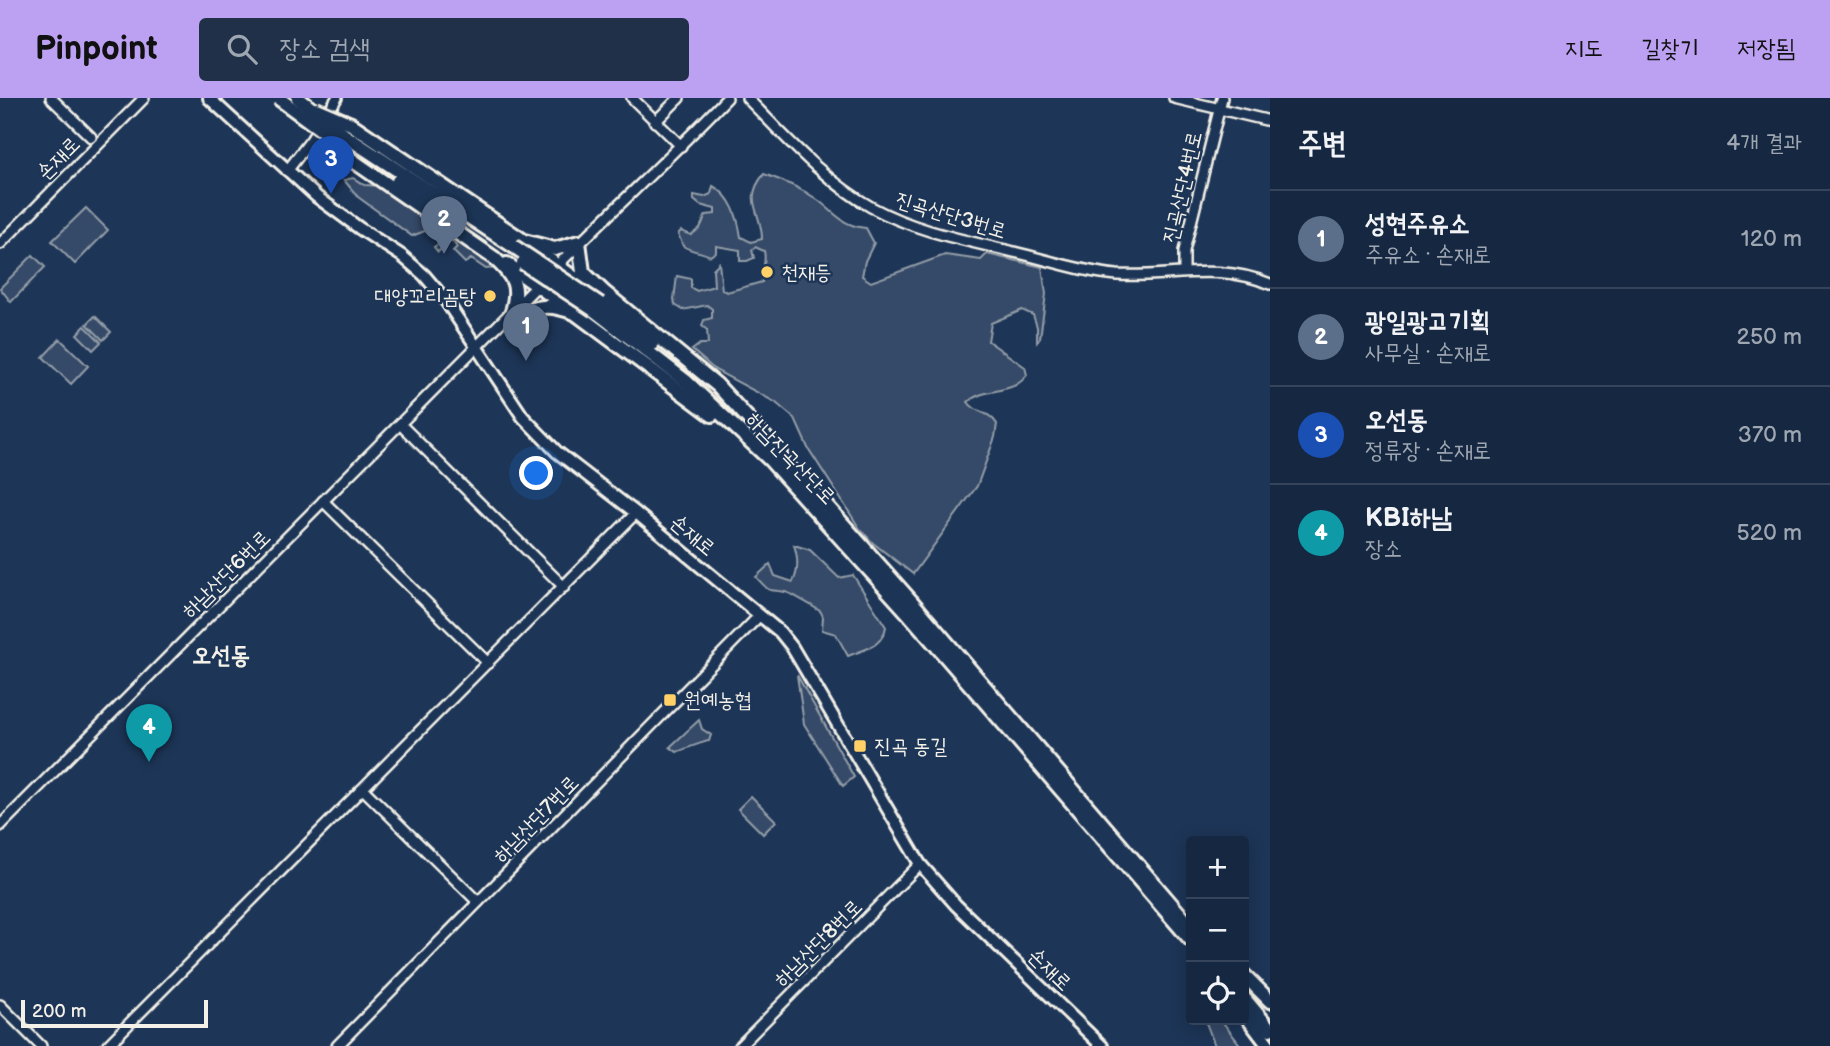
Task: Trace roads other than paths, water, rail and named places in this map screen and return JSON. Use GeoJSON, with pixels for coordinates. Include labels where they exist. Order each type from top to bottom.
{"type":"FeatureCollection","features":[{"type":"Feature","properties":{"kind":"highway","name":"하남진곡산단로"},"geometry":{"type":"LineString","coordinates":[[278,98],[300,105],[343,138],[599,302],[704,388],[792,476],[893,588],[1186,924]]}},
{"type":"Feature","properties":{"kind":"highway"},"geometry":{"type":"LineString","coordinates":[[343,138],[509,272],[516,299],[511,315]]}},
{"type":"Feature","properties":{"kind":"highway"},"geometry":{"type":"LineString","coordinates":[[515,247],[555,249],[579,242],[583,272],[599,302]]}},
{"type":"Feature","properties":{"kind":"highway"},"geometry":{"type":"LineString","coordinates":[[515,247],[557,265],[599,302]]}},
{"type":"Feature","properties":{"kind":"highway"},"geometry":{"type":"LineString","coordinates":[[494,258],[508,265],[673,384],[728,429],[766,465],[792,476]]}},
{"type":"Feature","properties":{"kind":"highway"},"geometry":{"type":"LineString","coordinates":[[511,315],[544,305],[575,313]]}},
{"type":"Feature","properties":{"kind":"highway"},"geometry":{"type":"LineString","coordinates":[[1249,980],[1270,1001]]}},
{"type":"Feature","properties":{"kind":"highway"},"geometry":{"type":"LineString","coordinates":[[1249,993],[1270,1017]]}},
{"type":"Feature","properties":{"kind":"highway"},"geometry":{"type":"LineString","coordinates":[[1249,1004],[1270,1029]]}},
{"type":"Feature","properties":{"kind":"highway"},"geometry":{"type":"LineString","coordinates":[[1249,1020],[1269,1046]]}},
{"type":"Feature","properties":{"kind":"main road","name":"손재로"},"geometry":{"type":"LineString","coordinates":[[209,98],[317,197],[402,256],[424,275],[446,301],[523,417],[556,452],[636,513],[780,632],[792,647],[920,864],[956,905],[1102,1046]]}},
{"type":"Feature","properties":{"kind":"street"},"geometry":{"type":"LineString","coordinates":[[51,98],[91,136]]}},
{"type":"Feature","properties":{"kind":"street","name":"손재로"},"geometry":{"type":"LineString","coordinates":[[0,244],[144,98]]}},
{"type":"Feature","properties":{"kind":"street"},"geometry":{"type":"LineString","coordinates":[[288,171],[337,98]]}},
{"type":"Feature","properties":{"kind":"street"},"geometry":{"type":"LineString","coordinates":[[632,98],[681,146]]}},
{"type":"Feature","properties":{"kind":"street"},"geometry":{"type":"LineString","coordinates":[[656,122],[679,98]]}},
{"type":"Feature","properties":{"kind":"street"},"geometry":{"type":"LineString","coordinates":[[557,265],[727,98]]}},
{"type":"Feature","properties":{"kind":"street","name":"진곡산단3번로"},"geometry":{"type":"LineString","coordinates":[[747,98],[815,166],[832,179],[871,206],[921,228],[1107,274],[1143,275],[1184,271]]}},
{"type":"Feature","properties":{"kind":"street"},"geometry":{"type":"LineString","coordinates":[[1174,98],[1220,109]]}},
{"type":"Feature","properties":{"kind":"street","name":"진곡산단4번로"},"geometry":{"type":"LineString","coordinates":[[1222,98],[1184,251],[1184,271],[1231,273],[1270,284]]}},
{"type":"Feature","properties":{"kind":"street","name":"진곡산단4번로"},"geometry":{"type":"LineString","coordinates":[[1220,109],[1270,121]]}},
{"type":"Feature","properties":{"kind":"street","name":"하남산단6번로"},"geometry":{"type":"LineString","coordinates":[[0,826],[511,315],[557,265]]}},
{"type":"Feature","properties":{"kind":"street"},"geometry":{"type":"LineString","coordinates":[[400,424],[564,587]]}},
{"type":"Feature","properties":{"kind":"street"},"geometry":{"type":"LineString","coordinates":[[323,501],[488,663]]}},
{"type":"Feature","properties":{"kind":"street"},"geometry":{"type":"LineString","coordinates":[[107,1046],[636,513]]}},
{"type":"Feature","properties":{"kind":"street","name":"하남산단7번로"},"geometry":{"type":"LineString","coordinates":[[337,1046],[760,615]]}},
{"type":"Feature","properties":{"kind":"street"},"geometry":{"type":"LineString","coordinates":[[363,789],[478,902]]}},
{"type":"Feature","properties":{"kind":"street","name":"하남산단8번로"},"geometry":{"type":"LineString","coordinates":[[740,1046],[920,864]]}},
{"type":"Feature","properties":{"kind":"street"},"geometry":{"type":"LineString","coordinates":[[0,1005],[41,1046]]}},
{"type":"Feature","properties":{"kind":"place","name":"오선동"},"geometry":{"type":"Point","coordinates":[331,194]}},
{"type":"Feature","properties":{"kind":"place","name":"광일광고기획"},"geometry":{"type":"Point","coordinates":[444,254]}},
{"type":"Feature","properties":{"kind":"place","name":"천재등"},"geometry":{"type":"Point","coordinates":[767,272]}},
{"type":"Feature","properties":{"kind":"place","name":"대양꼬리곰탕"},"geometry":{"type":"Point","coordinates":[490,296]}},
{"type":"Feature","properties":{"kind":"place","name":"성현주유소"},"geometry":{"type":"Point","coordinates":[526,361]}},
{"type":"Feature","properties":{"kind":"place","name":"원예농협"},"geometry":{"type":"Point","coordinates":[670,700]}},
{"type":"Feature","properties":{"kind":"place","name":"진곡 동길"},"geometry":{"type":"Point","coordinates":[860,746]}},
{"type":"Feature","properties":{"kind":"place","name":"KBI하남"},"geometry":{"type":"Point","coordinates":[149,762]}},
{"type":"Feature","properties":{"kind":"district","name":"오선동"},"geometry":{"type":"Point","coordinates":[221,655]}}]}
